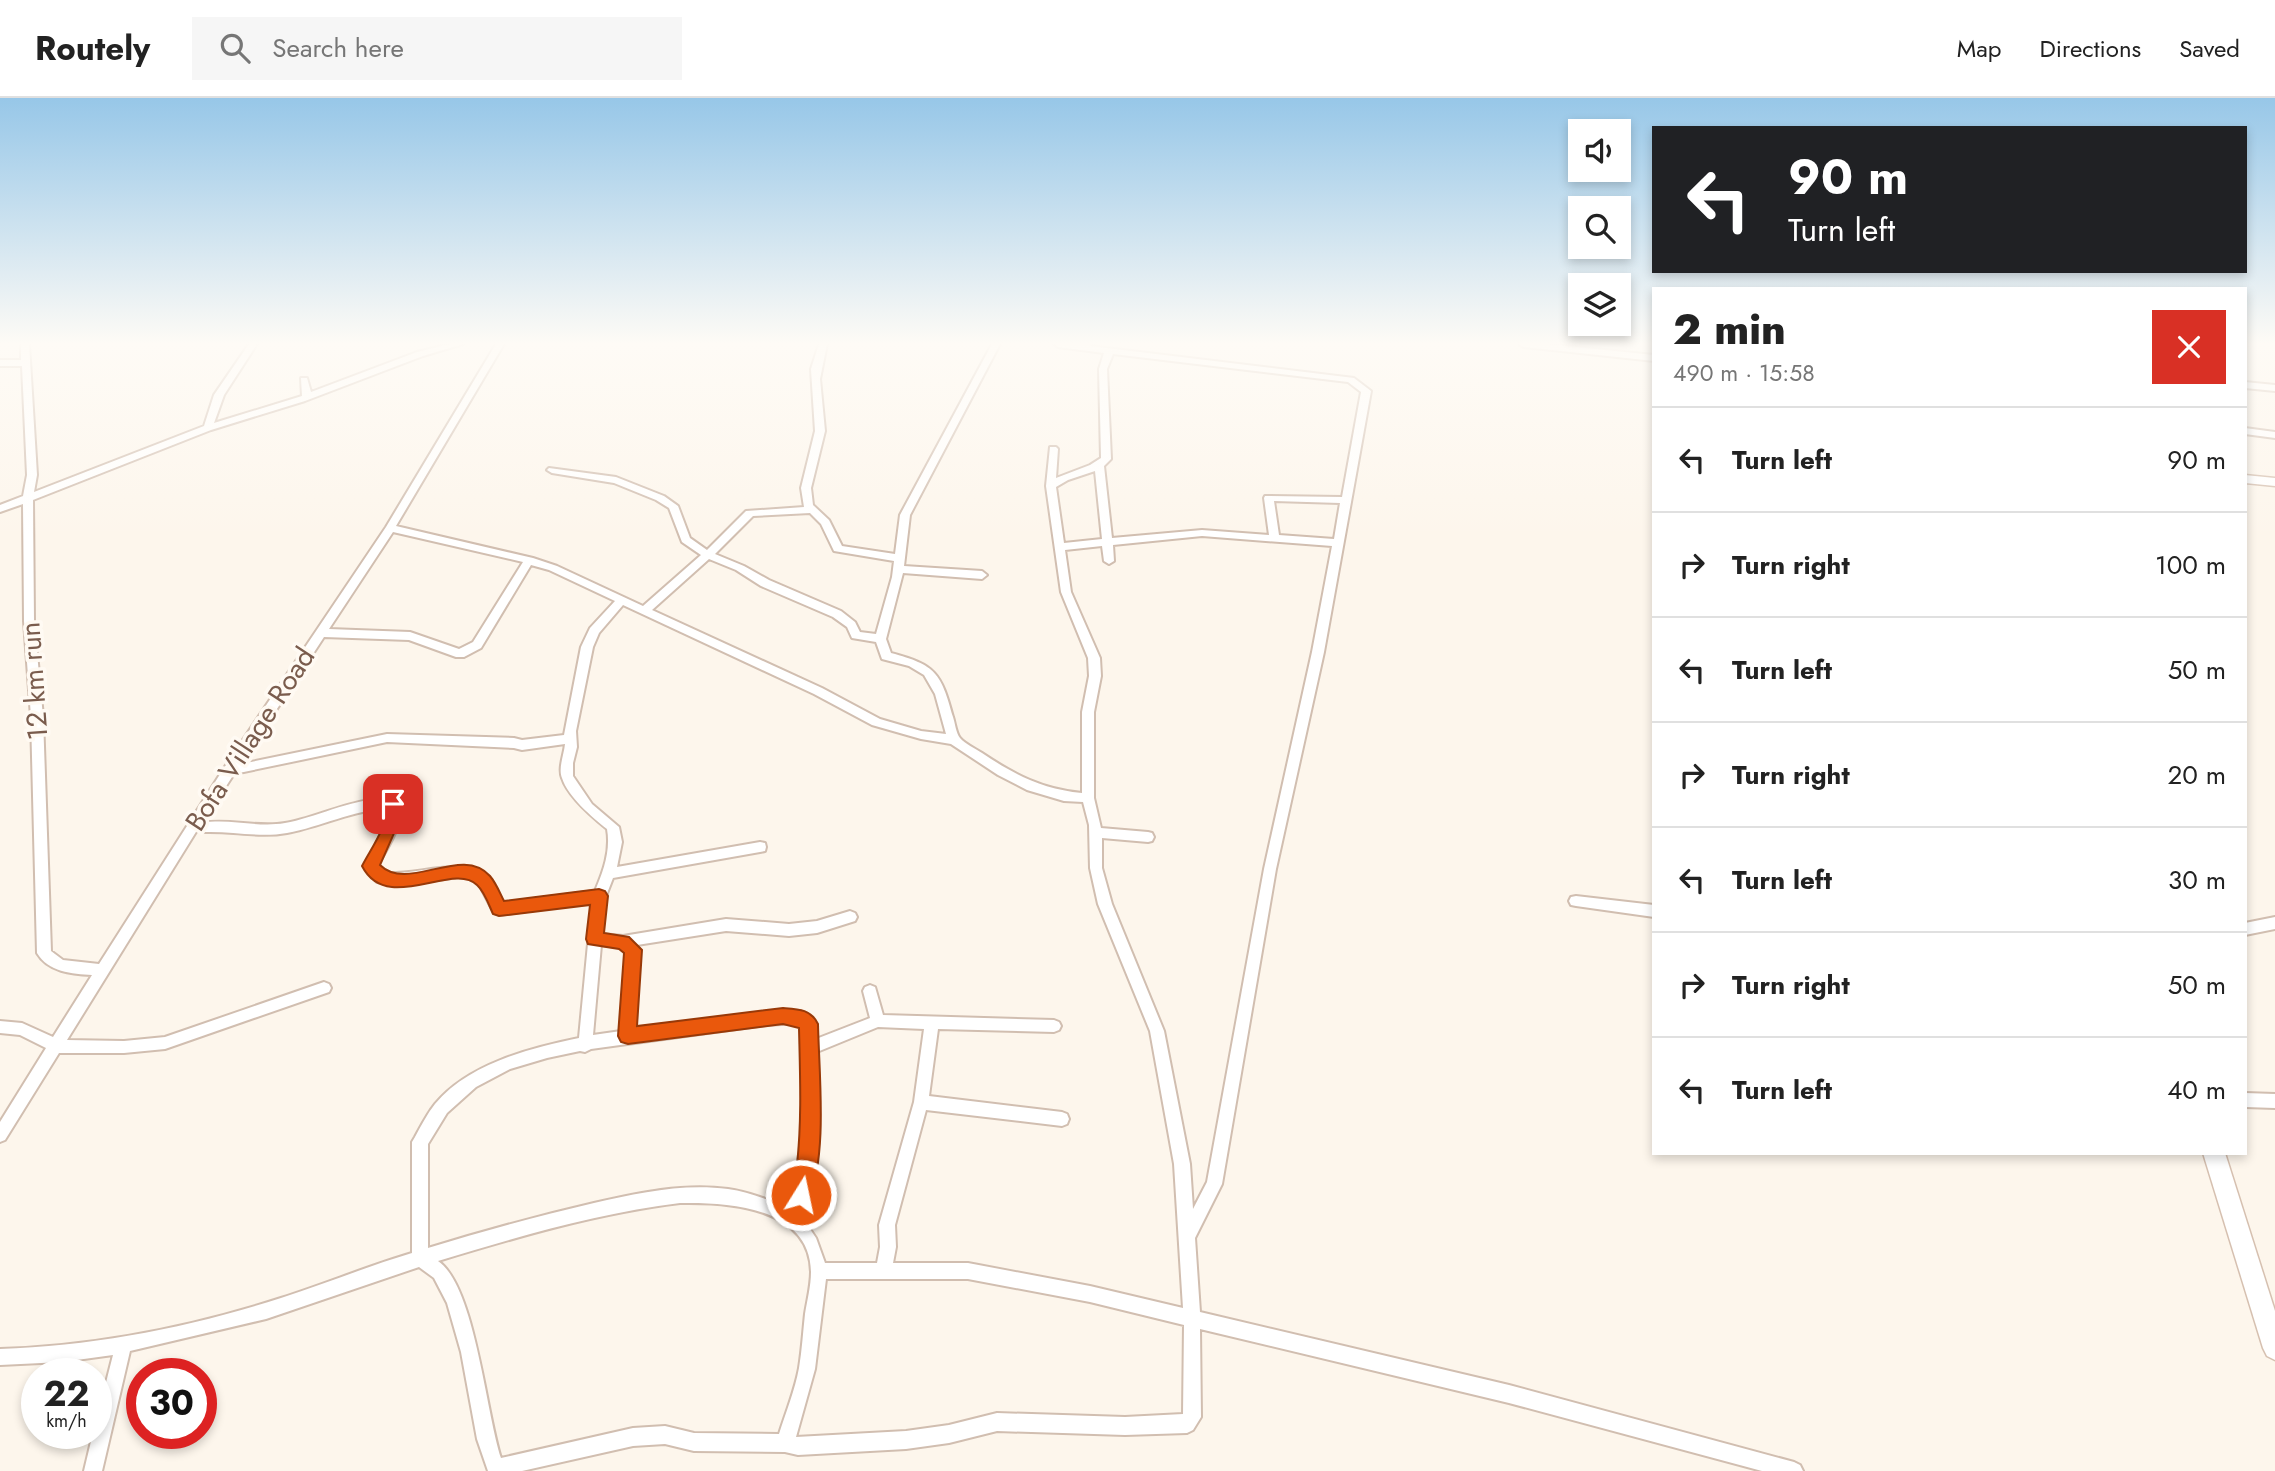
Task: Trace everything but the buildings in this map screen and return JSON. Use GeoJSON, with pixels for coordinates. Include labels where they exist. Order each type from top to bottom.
{"type":"FeatureCollection","features":[{"type":"Feature","properties":{"kind":"street","name":"12 km run"},"geometry":{"type":"LineString","coordinates":[[28,408],[32,475],[28,499],[29,621],[37,717],[44,953],[49,961],[58,965],[103,970]]}},
{"type":"Feature","properties":{"kind":"street"},"geometry":{"type":"LineString","coordinates":[[208,428],[215,408]]}},
{"type":"Feature","properties":{"kind":"street"},"geometry":{"type":"LineString","coordinates":[[0,509],[208,428],[272,408]]}},
{"type":"Feature","properties":{"kind":"street","name":"Bofa Village Road"},"geometry":{"type":"LineString","coordinates":[[0,1135],[228,771],[390,528],[461,408]]}},
{"type":"Feature","properties":{"kind":"street"},"geometry":{"type":"LineString","coordinates":[[818,408],[820,430],[806,500],[810,510],[825,522],[838,548],[899,564],[982,575]]}},
{"type":"Feature","properties":{"kind":"street"},"geometry":{"type":"LineString","coordinates":[[954,740],[934,680],[927,671],[915,664],[886,656],[880,639],[899,564],[905,515],[962,408]]}},
{"type":"Feature","properties":{"kind":"street"},"geometry":{"type":"LineString","coordinates":[[1051,486],[1057,480],[1099,466],[1106,459],[1104,408]]}},
{"type":"Feature","properties":{"kind":"street"},"geometry":{"type":"LineString","coordinates":[[1187,1235],[1214,1184],[1270,869],[1318,652],[1363,408]]}},
{"type":"Feature","properties":{"kind":"street"},"geometry":{"type":"LineString","coordinates":[[2247,431],[2275,435]]}},
{"type":"Feature","properties":{"kind":"street"},"geometry":{"type":"LineString","coordinates":[[420,1258],[440,1272],[455,1301],[469,1352],[486,1438],[497,1469],[588,1446],[665,1435],[694,1442],[785,1443],[798,1446],[906,1440],[949,1434],[998,1422],[1136,1426],[1187,1424],[1192,1417],[1192,1320],[1182,1164],[1157,1031],[1105,904],[1096,868],[1096,832],[1088,798],[1088,712],[1095,676],[1094,658],[1066,592],[1051,486],[1053,449]]}},
{"type":"Feature","properties":{"kind":"street"},"geometry":{"type":"LineString","coordinates":[[1099,466],[1109,561]]}},
{"type":"Feature","properties":{"kind":"street"},"geometry":{"type":"LineString","coordinates":[[552,470],[616,480],[660,498],[673,506],[686,540],[706,554],[837,614],[851,625],[856,635],[880,639]]}},
{"type":"Feature","properties":{"kind":"street"},"geometry":{"type":"LineString","coordinates":[[2247,479],[2275,482]]}},
{"type":"Feature","properties":{"kind":"street"},"geometry":{"type":"LineString","coordinates":[[1274,537],[1269,498],[1346,500]]}},
{"type":"Feature","properties":{"kind":"street"},"geometry":{"type":"LineString","coordinates":[[644,611],[726,539],[750,513],[810,510]]}},
{"type":"Feature","properties":{"kind":"street"},"geometry":{"type":"LineString","coordinates":[[390,528],[529,560],[818,691],[876,722],[921,735],[954,740],[1002,772],[1031,787],[1064,796],[1088,798]]}},
{"type":"Feature","properties":{"kind":"street"},"geometry":{"type":"LineString","coordinates":[[1059,547],[1202,533],[1338,543]]}},
{"type":"Feature","properties":{"kind":"street"},"geometry":{"type":"LineString","coordinates":[[320,633],[410,636],[460,654],[477,645],[529,560]]}},
{"type":"Feature","properties":{"kind":"street"},"geometry":{"type":"LineString","coordinates":[[584,1045],[599,896],[610,873],[617,842],[613,827],[588,807],[567,777],[570,739],[587,647],[594,631],[621,601]]}},
{"type":"Feature","properties":{"kind":"street"},"geometry":{"type":"LineString","coordinates":[[228,771],[387,738],[522,745],[570,739]]}},
{"type":"Feature","properties":{"kind":"street"},"geometry":{"type":"LineString","coordinates":[[205,827],[285,828],[349,810],[393,804],[395,813],[389,830],[370,866],[382,878],[400,880],[467,871],[484,880],[499,909],[599,896]]}},
{"type":"Feature","properties":{"kind":"street"},"geometry":{"type":"LineString","coordinates":[[1096,832],[1148,837]]}},
{"type":"Feature","properties":{"kind":"street"},"geometry":{"type":"LineString","coordinates":[[610,873],[655,868],[713,854],[760,847]]}},
{"type":"Feature","properties":{"kind":"street"},"geometry":{"type":"LineString","coordinates":[[1576,901],[1652,911]]}},
{"type":"Feature","properties":{"kind":"street"},"geometry":{"type":"LineString","coordinates":[[595,939],[623,942],[726,925],[789,930],[817,927],[850,917]]}},
{"type":"Feature","properties":{"kind":"street"},"geometry":{"type":"LineString","coordinates":[[2247,929],[2275,923]]}},
{"type":"Feature","properties":{"kind":"street"},"geometry":{"type":"LineString","coordinates":[[623,942],[633,950],[628,1036]]}},
{"type":"Feature","properties":{"kind":"street"},"geometry":{"type":"LineString","coordinates":[[0,1027],[22,1029],[56,1046],[124,1047],[165,1043],[324,988]]}},
{"type":"Feature","properties":{"kind":"street"},"geometry":{"type":"LineString","coordinates":[[870,991],[878,1021]]}},
{"type":"Feature","properties":{"kind":"street"},"geometry":{"type":"LineString","coordinates":[[420,1258],[420,1142],[427,1126],[460,1091],[523,1056],[559,1046],[584,1045],[628,1036],[749,1020],[800,1017],[808,1024],[810,1122],[807,1167],[794,1219]]}},
{"type":"Feature","properties":{"kind":"street"},"geometry":{"type":"LineString","coordinates":[[810,1048],[878,1021],[1054,1026]]}},
{"type":"Feature","properties":{"kind":"street"},"geometry":{"type":"LineString","coordinates":[[884,1272],[888,1247],[887,1224],[921,1102],[932,1021]]}},
{"type":"Feature","properties":{"kind":"street"},"geometry":{"type":"LineString","coordinates":[[2247,1100],[2275,1101]]}},
{"type":"Feature","properties":{"kind":"street"},"geometry":{"type":"LineString","coordinates":[[921,1102],[1062,1119]]}},
{"type":"Feature","properties":{"kind":"street"},"geometry":{"type":"LineString","coordinates":[[2215,1155],[2275,1348]]}},
{"type":"Feature","properties":{"kind":"street"},"geometry":{"type":"LineString","coordinates":[[0,1357],[34,1357],[124,1343],[251,1315],[420,1258],[520,1228],[652,1199],[692,1194],[722,1195],[762,1204],[794,1219],[813,1245],[819,1271],[807,1369],[785,1443]]}},
{"type":"Feature","properties":{"kind":"street"},"geometry":{"type":"LineString","coordinates":[[819,1271],[968,1271],[1090,1294],[1509,1394],[1794,1471]]}},
{"type":"Feature","properties":{"kind":"street"},"geometry":{"type":"LineString","coordinates":[[93,1471],[124,1343]]}},
{"type":"Feature","properties":{"kind":"route"},"geometry":{"type":"LineString","coordinates":[[393,804],[395,813],[389,830],[370,866],[382,878],[400,880],[467,871],[484,880],[499,909],[599,896],[595,939],[623,942],[633,950],[628,1036],[783,1016],[800,1017],[808,1024],[811,1059],[808,1095],[810,1122],[807,1167],[801,1195]]}}]}
